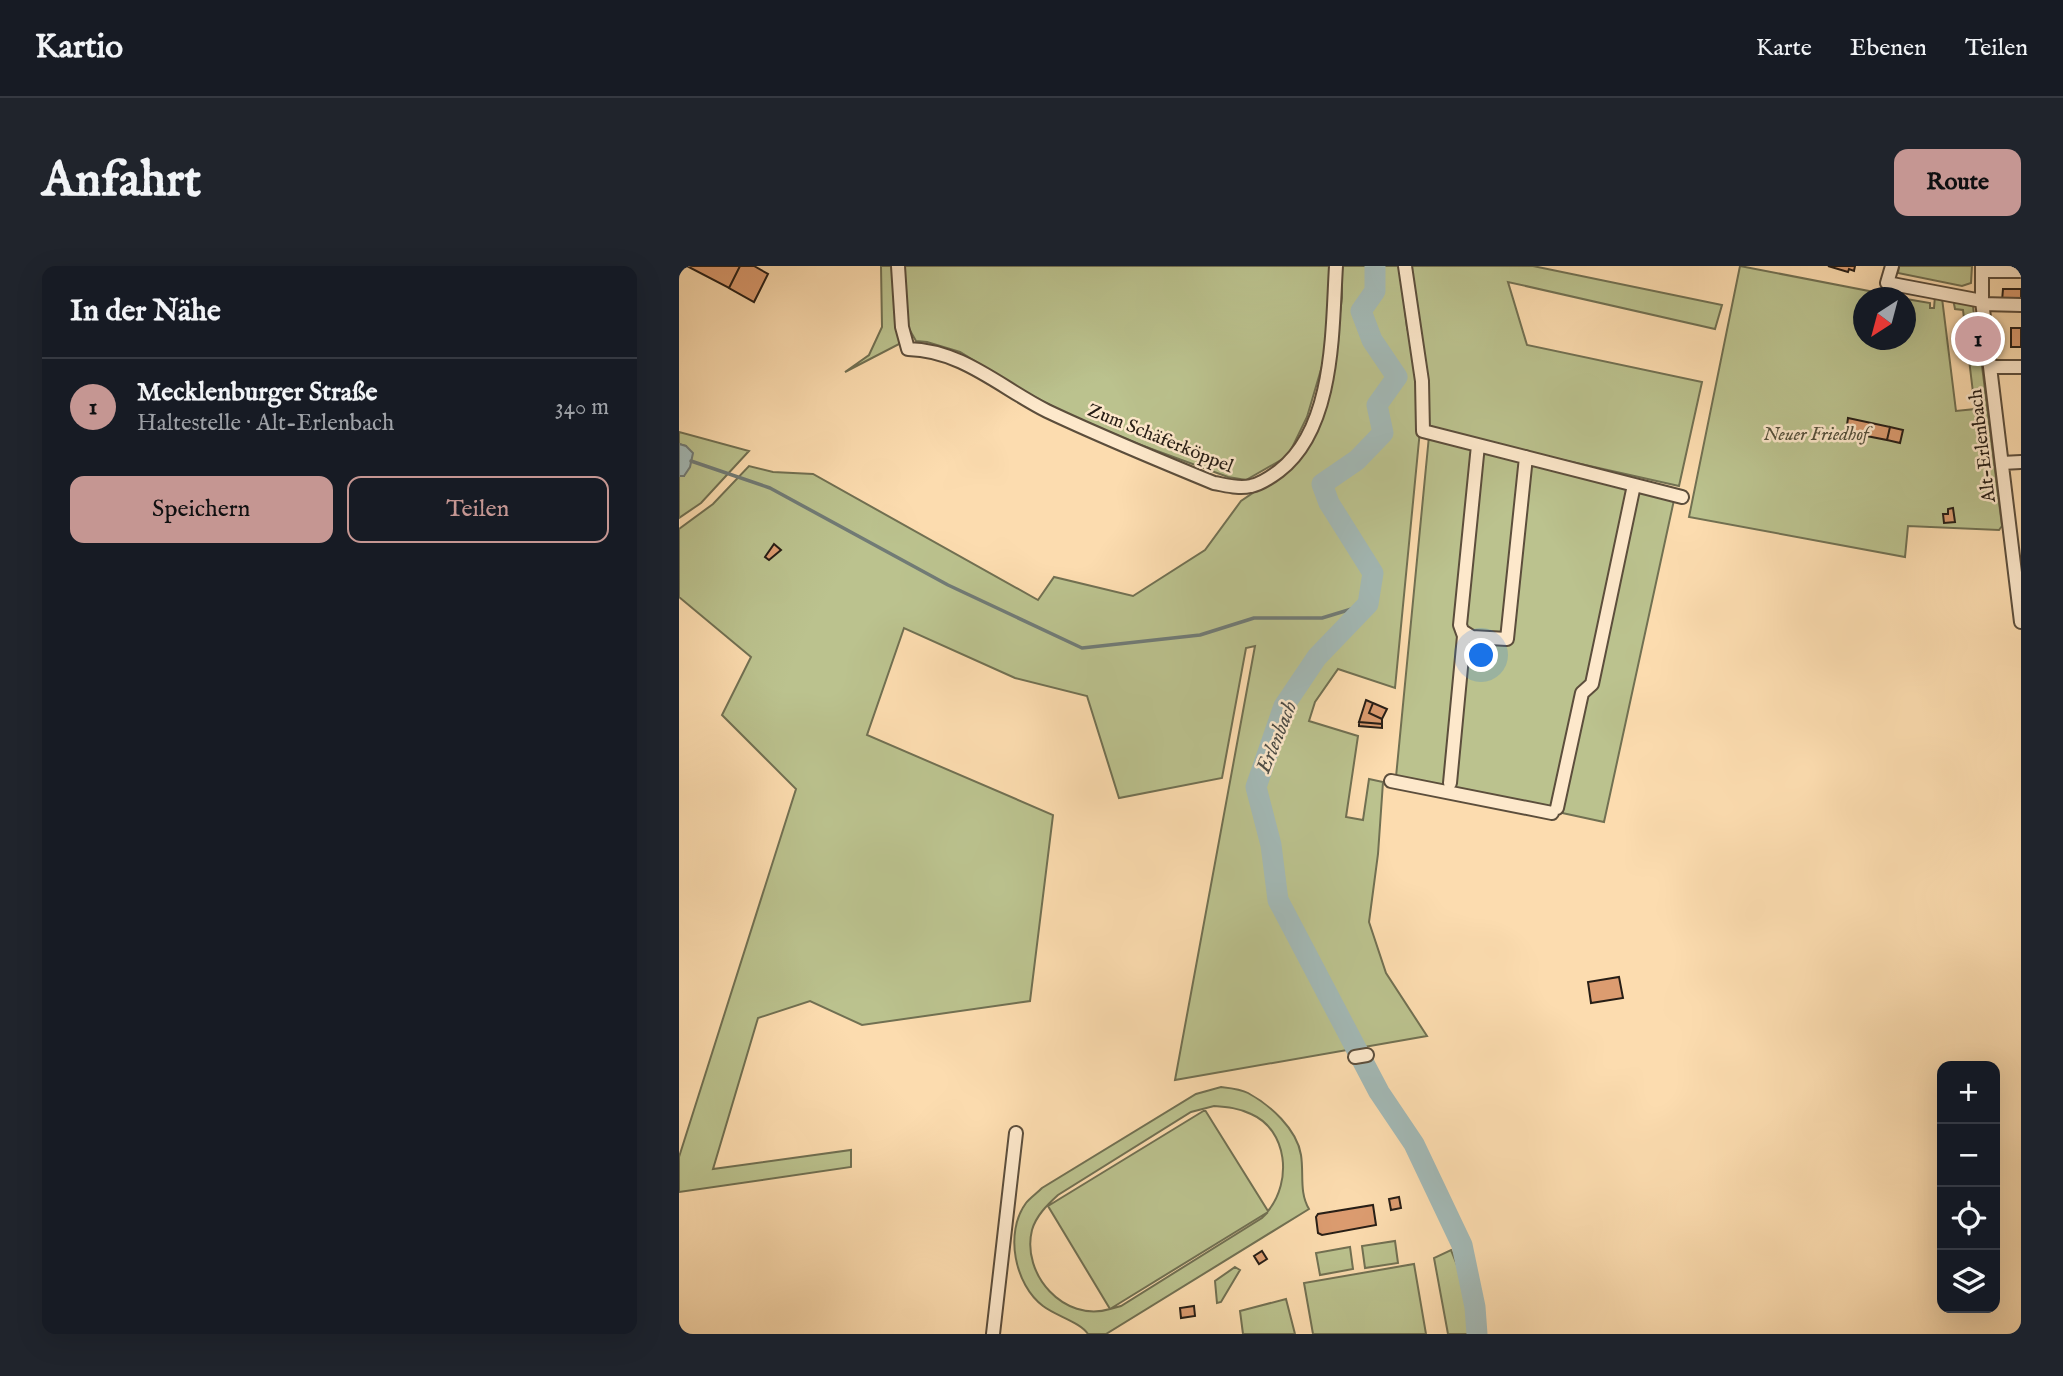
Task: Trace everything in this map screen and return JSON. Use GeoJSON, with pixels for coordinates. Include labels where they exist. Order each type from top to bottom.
{"type":"FeatureCollection","features":[{"type":"Feature","properties":{"kind":"street","name":"Zum Schäferköppel"},"geometry":{"type":"LineString","coordinates":[[898,266],[902,327],[908,349],[941,354],[975,368],[1044,409],[1098,435],[1214,483],[1233,487],[1252,486],[1269,479],[1290,462],[1305,441],[1316,418],[1329,366],[1336,266]]}},
{"type":"Feature","properties":{"kind":"street"},"geometry":{"type":"LineString","coordinates":[[1405,266],[1422,381],[1423,431],[1682,497]]}},
{"type":"Feature","properties":{"kind":"street"},"geometry":{"type":"LineString","coordinates":[[1892,266],[1887,283],[1982,302],[2021,305]]}},
{"type":"Feature","properties":{"kind":"street"},"geometry":{"type":"LineString","coordinates":[[1982,268],[2021,271]]}},
{"type":"Feature","properties":{"kind":"street","name":"Alt-Erlenbach"},"geometry":{"type":"LineString","coordinates":[[1982,268],[1982,302],[2002,463],[2016,539],[2021,622]]}},
{"type":"Feature","properties":{"kind":"street"},"geometry":{"type":"LineString","coordinates":[[1991,367],[2021,367]]}},
{"type":"Feature","properties":{"kind":"street"},"geometry":{"type":"LineString","coordinates":[[1478,445],[1460,625],[1464,632],[1472,637],[1507,639],[1526,457]]}},
{"type":"Feature","properties":{"kind":"street"},"geometry":{"type":"LineString","coordinates":[[2002,463],[2021,461]]}},
{"type":"Feature","properties":{"kind":"street"},"geometry":{"type":"LineString","coordinates":[[1391,781],[1555,810],[1582,693],[1592,684],[1634,485]]}},
{"type":"Feature","properties":{"kind":"street"},"geometry":{"type":"LineString","coordinates":[[1450,783],[1464,632]]}},
{"type":"Feature","properties":{"kind":"street"},"geometry":{"type":"LineString","coordinates":[[993,1334],[1016,1133]]}},
{"type":"Feature","properties":{"kind":"green space"},"geometry":{"type":"Polygon","coordinates":[[[881,266],[892,266],[905,341],[845,372],[869,355],[882,327],[881,266]]]}},
{"type":"Feature","properties":{"kind":"green space"},"geometry":{"type":"Polygon","coordinates":[[[901,266],[1330,266],[1327,349],[1307,417],[1288,456],[1246,480],[1228,477],[1071,416],[1025,392],[960,352],[916,341],[908,327],[901,266]]]}},
{"type":"Feature","properties":{"kind":"green space"},"geometry":{"type":"Polygon","coordinates":[[[1342,266],[1400,266],[1407,327],[1419,379],[1420,430],[1395,688],[1338,669],[1315,702],[1309,721],[1358,736],[1346,817],[1363,820],[1369,779],[1383,782],[1378,854],[1369,922],[1386,973],[1427,1036],[1175,1080],[1255,646],[1246,648],[1222,778],[1119,798],[1087,696],[1015,678],[904,628],[867,735],[1053,815],[1030,1001],[862,1025],[810,1001],[758,1018],[713,1169],[851,1150],[851,1167],[679,1192],[679,1157],[796,789],[722,715],[751,657],[679,597],[679,529],[713,504],[749,466],[773,472],[813,474],[1038,600],[1054,577],[1133,596],[1205,550],[1241,501],[1297,463],[1320,425],[1331,381],[1342,298],[1342,266]]]}},
{"type":"Feature","properties":{"kind":"green space"},"geometry":{"type":"Polygon","coordinates":[[[1410,266],[1533,266],[1722,305],[1715,329],[1508,282],[1527,345],[1702,382],[1679,486],[1442,433],[1428,424],[1410,266]]]}},
{"type":"Feature","properties":{"kind":"green space","name":"Neuer Friedhof"},"geometry":{"type":"Polygon","coordinates":[[[1740,266],[1853,288],[1853,350],[1916,350],[1916,301],[1930,303],[1930,308],[1934,308],[1935,296],[1942,298],[1956,411],[1975,409],[1963,310],[1955,309],[1954,304],[1959,301],[1973,305],[2002,526],[1999,530],[1908,526],[1905,557],[1689,517],[1740,266]]]}},
{"type":"Feature","properties":{"kind":"green space"},"geometry":{"type":"Polygon","coordinates":[[[1899,266],[1972,266],[1971,283],[1962,286],[1898,273],[1899,266]]]}},
{"type":"Feature","properties":{"kind":"green space"},"geometry":{"type":"Polygon","coordinates":[[[679,432],[749,451],[701,503],[679,518],[679,476],[684,476],[686,446],[679,444],[679,432]]]}},
{"type":"Feature","properties":{"kind":"green space"},"geometry":{"type":"Polygon","coordinates":[[[1429,436],[1674,500],[1604,822],[1396,777],[1429,436]]]}},
{"type":"Feature","properties":{"kind":"green space"},"geometry":{"type":"Polygon","coordinates":[[[1221,1087],[1242,1091],[1265,1104],[1281,1119],[1298,1145],[1304,1196],[1309,1209],[1106,1334],[1088,1334],[1043,1306],[1025,1285],[1014,1243],[1019,1215],[1026,1203],[1042,1188],[1196,1094],[1221,1087]],[[1214,1106],[1191,1112],[1058,1195],[1046,1207],[1032,1230],[1030,1247],[1033,1263],[1040,1278],[1062,1302],[1077,1309],[1110,1309],[1048,1206],[1205,1110],[1268,1211],[1281,1186],[1283,1172],[1279,1144],[1273,1132],[1263,1122],[1246,1112],[1228,1107],[1214,1106]],[[1268,1212],[1110,1309],[1121,1306],[1268,1212]]]}},
{"type":"Feature","properties":{"kind":"green space"},"geometry":{"type":"Polygon","coordinates":[[[1395,1241],[1398,1263],[1365,1268],[1362,1246],[1395,1241]]]}},
{"type":"Feature","properties":{"kind":"green space"},"geometry":{"type":"Polygon","coordinates":[[[1350,1247],[1353,1269],[1320,1275],[1316,1253],[1350,1247]]]}},
{"type":"Feature","properties":{"kind":"green space"},"geometry":{"type":"Polygon","coordinates":[[[1451,1250],[1485,1334],[1448,1334],[1434,1258],[1451,1250]]]}},
{"type":"Feature","properties":{"kind":"green space"},"geometry":{"type":"Polygon","coordinates":[[[1414,1264],[1426,1334],[1313,1334],[1304,1283],[1414,1264]]]}},
{"type":"Feature","properties":{"kind":"green space"},"geometry":{"type":"Polygon","coordinates":[[[1235,1267],[1240,1270],[1221,1302],[1217,1303],[1215,1281],[1235,1267]]]}},
{"type":"Feature","properties":{"kind":"green space"},"geometry":{"type":"Polygon","coordinates":[[[1286,1299],[1295,1334],[1243,1334],[1240,1311],[1286,1299]]]}},
{"type":"Feature","properties":{"kind":"water"},"geometry":{"type":"Polygon","coordinates":[[[679,444],[686,446],[693,453],[690,467],[684,476],[679,476],[679,444]]]}},
{"type":"Feature","properties":{"kind":"building"},"geometry":{"type":"Polygon","coordinates":[[[687,266],[740,266],[729,288],[687,266]]]}},
{"type":"Feature","properties":{"kind":"building"},"geometry":{"type":"Polygon","coordinates":[[[740,266],[754,266],[768,274],[754,302],[729,288],[740,266]]]}},
{"type":"Feature","properties":{"kind":"building"},"geometry":{"type":"Polygon","coordinates":[[[1828,266],[1855,266],[1854,271],[1849,269],[1848,272],[1828,266]]]}},
{"type":"Feature","properties":{"kind":"building"},"geometry":{"type":"Polygon","coordinates":[[[2003,289],[2021,289],[2021,301],[2002,301],[2003,289]]]}},
{"type":"Feature","properties":{"kind":"building"},"geometry":{"type":"Polygon","coordinates":[[[2011,328],[2021,328],[2021,347],[2011,347],[2011,328]]]}},
{"type":"Feature","properties":{"kind":"building"},"geometry":{"type":"Polygon","coordinates":[[[1848,418],[1890,427],[1887,440],[1846,432],[1848,418]]]}},
{"type":"Feature","properties":{"kind":"building"},"geometry":{"type":"Polygon","coordinates":[[[1890,427],[1903,430],[1900,443],[1887,440],[1890,427]]]}},
{"type":"Feature","properties":{"kind":"building"},"geometry":{"type":"Polygon","coordinates":[[[1953,508],[1955,522],[1944,523],[1943,514],[1948,514],[1948,509],[1953,508]]]}},
{"type":"Feature","properties":{"kind":"building"},"geometry":{"type":"Polygon","coordinates":[[[774,544],[781,550],[769,560],[765,557],[774,544]]]}},
{"type":"Feature","properties":{"kind":"building"},"geometry":{"type":"Polygon","coordinates":[[[1366,700],[1373,703],[1369,713],[1382,719],[1382,724],[1359,722],[1366,700]]]}},
{"type":"Feature","properties":{"kind":"building"},"geometry":{"type":"Polygon","coordinates":[[[1373,703],[1387,709],[1382,719],[1369,713],[1373,703]]]}},
{"type":"Feature","properties":{"kind":"building"},"geometry":{"type":"Polygon","coordinates":[[[1359,722],[1382,724],[1382,728],[1359,726],[1359,722]]]}},
{"type":"Feature","properties":{"kind":"building"},"geometry":{"type":"Polygon","coordinates":[[[1619,977],[1623,998],[1591,1003],[1588,982],[1619,977]]]}},
{"type":"Feature","properties":{"kind":"building"},"geometry":{"type":"Polygon","coordinates":[[[1399,1197],[1401,1208],[1391,1210],[1389,1199],[1399,1197]]]}},
{"type":"Feature","properties":{"kind":"building"},"geometry":{"type":"Polygon","coordinates":[[[1373,1205],[1376,1225],[1322,1235],[1318,1233],[1318,1214],[1373,1205]]]}},
{"type":"Feature","properties":{"kind":"building"},"geometry":{"type":"Polygon","coordinates":[[[1262,1251],[1267,1259],[1259,1264],[1254,1256],[1262,1251]]]}},
{"type":"Feature","properties":{"kind":"building"},"geometry":{"type":"Polygon","coordinates":[[[1194,1306],[1195,1316],[1181,1318],[1180,1308],[1194,1306]]]}},
{"type":"Feature","properties":{"kind":"waterway","name":"Erlenbach"},"geometry":{"type":"LineString","coordinates":[[1375,266],[1375,291],[1361,311],[1372,340],[1397,377],[1377,405],[1383,433],[1357,460],[1322,484],[1329,503],[1373,573],[1368,604],[1317,657],[1284,706],[1256,787],[1271,845],[1278,900],[1379,1092],[1414,1144],[1462,1245],[1475,1307],[1477,1334]]}},
{"type":"Feature","properties":{"kind":"waterway"},"geometry":{"type":"LineString","coordinates":[[691,461],[770,488],[948,585],[1082,648],[1200,635],[1254,618],[1322,618],[1368,604]]}},
{"type":"Feature","properties":{"kind":"place","name":"Mecklenburger Straße"},"geometry":{"type":"Point","coordinates":[1978,339]}}]}
